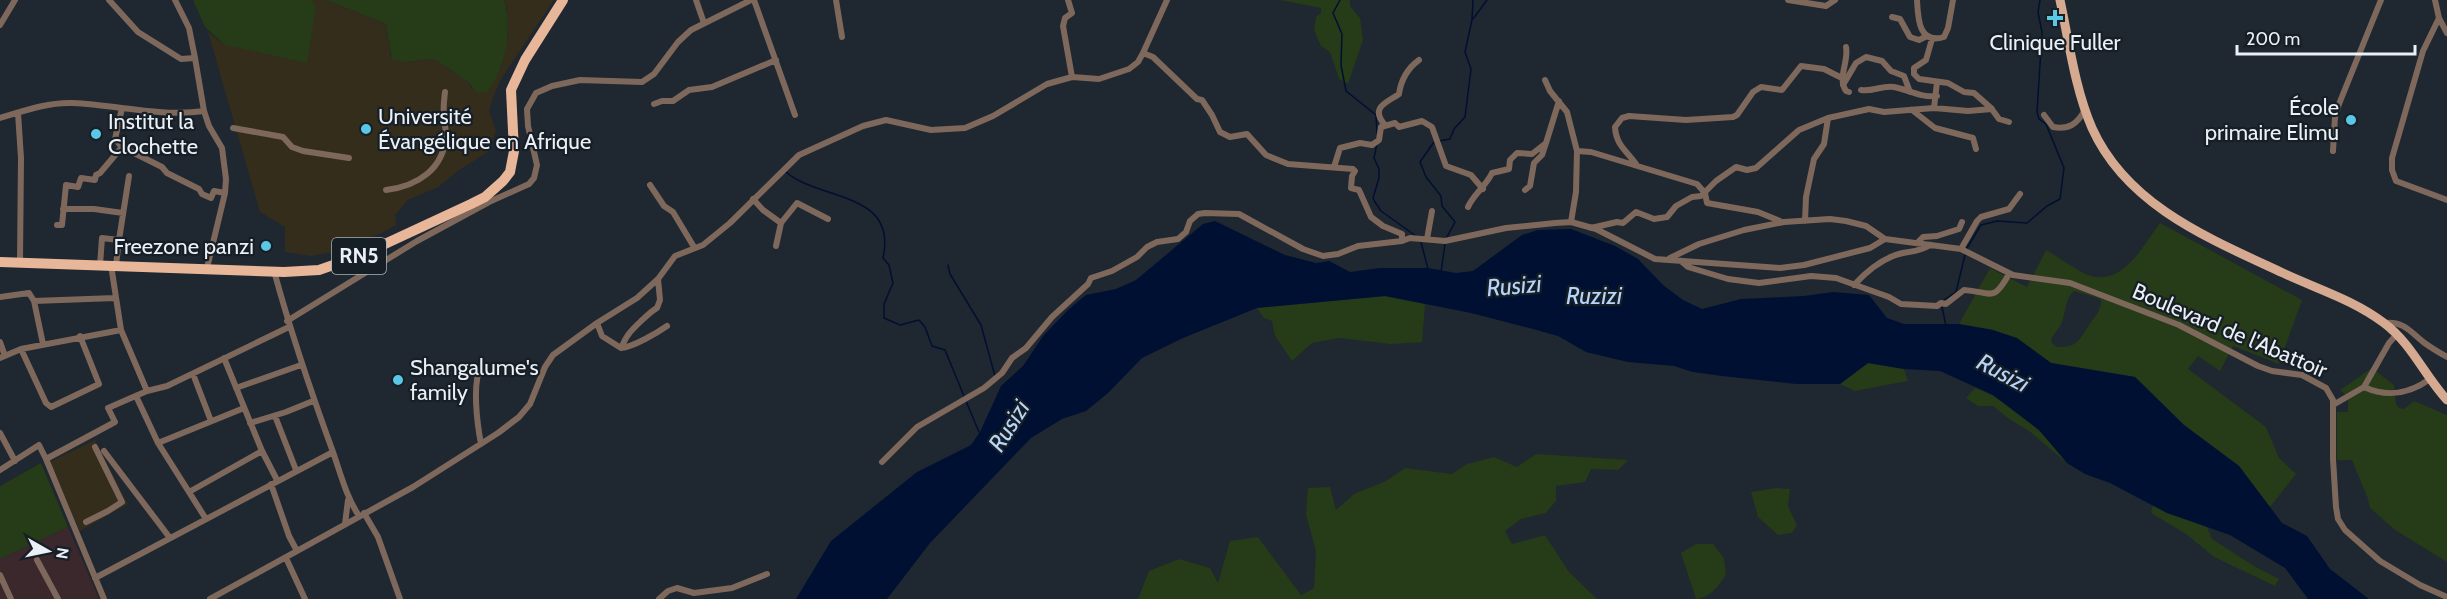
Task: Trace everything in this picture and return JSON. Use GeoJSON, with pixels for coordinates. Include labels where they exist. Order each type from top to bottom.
{"type":"FeatureCollection","features":[{"type":"Feature","properties":{"kind":"highway","name":"RN5"},"geometry":{"type":"LineString","coordinates":[[0,262],[274,271],[319,270],[471,204],[496,188],[510,172],[514,141],[511,90],[525,60],[563,0]]}},
{"type":"Feature","properties":{"kind":"main road"},"geometry":{"type":"LineString","coordinates":[[2060,0],[2085,110],[2103,150],[2125,178],[2144,197],[2169,215],[2230,248],[2352,303],[2385,323],[2415,354],[2430,378],[2445,395]]}},
{"type":"Feature","properties":{"kind":"street"},"geometry":{"type":"LineString","coordinates":[[0,25],[15,0]]}},
{"type":"Feature","properties":{"kind":"street"},"geometry":{"type":"LineString","coordinates":[[109,0],[138,32],[181,59],[195,58]]}},
{"type":"Feature","properties":{"kind":"street"},"geometry":{"type":"LineString","coordinates":[[175,0],[189,28],[204,111],[209,126],[222,147],[225,193],[207,268]]}},
{"type":"Feature","properties":{"kind":"street"},"geometry":{"type":"LineString","coordinates":[[696,0],[704,23]]}},
{"type":"Feature","properties":{"kind":"street"},"geometry":{"type":"LineString","coordinates":[[46,459],[115,422],[108,408],[193,374],[288,324],[417,241],[489,202],[529,184],[534,178],[537,165],[528,126],[527,109],[536,93],[552,86],[580,80],[642,82],[654,74],[685,36],[704,23],[752,0],[795,115]]}},
{"type":"Feature","properties":{"kind":"street"},"geometry":{"type":"LineString","coordinates":[[836,0],[842,37]]}},
{"type":"Feature","properties":{"kind":"street"},"geometry":{"type":"LineString","coordinates":[[1068,0],[1072,13],[1065,18],[1063,26],[1072,77]]}},
{"type":"Feature","properties":{"kind":"street"},"geometry":{"type":"LineString","coordinates":[[210,599],[413,487],[498,434],[519,417],[530,404],[545,367],[553,355],[637,298],[658,279],[675,256],[703,244],[730,223],[799,155],[863,126],[886,120],[931,130],[965,128],[993,116],[1047,84],[1072,77],[1099,79],[1118,74],[1138,62],[1167,0]]}},
{"type":"Feature","properties":{"kind":"street"},"geometry":{"type":"LineString","coordinates":[[1788,0],[1826,6],[1835,0]]}},
{"type":"Feature","properties":{"kind":"street"},"geometry":{"type":"LineString","coordinates":[[1917,0],[1921,30],[1930,37]]}},
{"type":"Feature","properties":{"kind":"street"},"geometry":{"type":"LineString","coordinates":[[1892,17],[1900,19],[1910,36],[1919,40],[1930,37],[1944,38],[1953,0]]}},
{"type":"Feature","properties":{"kind":"street"},"geometry":{"type":"LineString","coordinates":[[2333,151],[2335,117],[2339,104],[2381,0]]}},
{"type":"Feature","properties":{"kind":"street"},"geometry":{"type":"LineString","coordinates":[[2435,0],[2439,18],[2447,33]]}},
{"type":"Feature","properties":{"kind":"street"},"geometry":{"type":"LineString","coordinates":[[2439,18],[2424,51],[2392,158],[2392,170],[2397,181],[2447,200]]}},
{"type":"Feature","properties":{"kind":"street"},"geometry":{"type":"LineString","coordinates":[[1930,37],[1926,60],[1916,65],[1914,74],[1919,79],[1948,83],[1964,92],[1974,93],[1992,109],[1999,119],[2009,122]]}},
{"type":"Feature","properties":{"kind":"street"},"geometry":{"type":"LineString","coordinates":[[1843,82],[1848,57],[1846,47]]}},
{"type":"Feature","properties":{"kind":"street"},"geometry":{"type":"LineString","coordinates":[[1143,53],[1153,57],[1197,99],[1202,100],[1220,132],[1230,137],[1247,134],[1266,155],[1288,164],[1353,169],[1355,171],[1351,188],[1359,190],[1371,218],[1402,234],[1402,241]]}},
{"type":"Feature","properties":{"kind":"street"},"geometry":{"type":"LineString","coordinates":[[1843,82],[1856,63],[1866,57],[1882,61],[1891,71],[1904,76],[1910,92]]}},
{"type":"Feature","properties":{"kind":"street"},"geometry":{"type":"LineString","coordinates":[[654,104],[673,101],[689,90],[712,87],[776,60]]}},
{"type":"Feature","properties":{"kind":"street"},"geometry":{"type":"LineString","coordinates":[[1385,125],[1379,113],[1380,107],[1389,98],[1399,94],[1405,75],[1411,65],[1419,60]]}},
{"type":"Feature","properties":{"kind":"street"},"geometry":{"type":"LineString","coordinates":[[1637,165],[1627,150],[1619,146],[1615,127],[1622,118],[1629,116],[1686,120],[1732,117],[1737,115],[1753,92],[1761,87],[1782,90],[1802,66],[1824,69],[1843,82],[1849,92]]}},
{"type":"Feature","properties":{"kind":"street"},"geometry":{"type":"LineString","coordinates":[[1545,80],[1567,112],[1577,151],[1576,192],[1571,222]]}},
{"type":"Feature","properties":{"kind":"street"},"geometry":{"type":"LineString","coordinates":[[1934,108],[1937,82]]}},
{"type":"Feature","properties":{"kind":"street"},"geometry":{"type":"LineString","coordinates":[[1861,90],[1870,92],[1882,87],[1894,87],[1924,98],[1937,96]]}},
{"type":"Feature","properties":{"kind":"street"},"geometry":{"type":"LineString","coordinates":[[386,190],[427,177],[440,161],[446,135],[443,113],[445,92]]}},
{"type":"Feature","properties":{"kind":"street"},"geometry":{"type":"LineString","coordinates":[[1525,190],[1530,186],[1534,163],[1542,155],[1559,101]]}},
{"type":"Feature","properties":{"kind":"street"},"geometry":{"type":"LineString","coordinates":[[0,118],[38,106],[71,103],[176,114],[204,111]]}},
{"type":"Feature","properties":{"kind":"street"},"geometry":{"type":"LineString","coordinates":[[122,108],[115,138],[122,147],[162,167],[167,173],[199,189],[202,194],[211,198],[214,191],[225,193]]}},
{"type":"Feature","properties":{"kind":"street"},"geometry":{"type":"LineString","coordinates":[[1590,228],[1617,222],[1623,223],[1636,212],[1654,219],[1667,217],[1676,206],[1705,193],[1716,181],[1736,167],[1747,170],[1756,168],[1799,130],[1828,118],[1869,110],[1884,112],[1934,108],[1968,111],[1992,109]]}},
{"type":"Feature","properties":{"kind":"street"},"geometry":{"type":"LineString","coordinates":[[1912,110],[1935,128],[1973,138],[1976,149]]}},
{"type":"Feature","properties":{"kind":"street"},"geometry":{"type":"LineString","coordinates":[[2044,115],[2053,127],[2065,128],[2076,123],[2085,110]]}},
{"type":"Feature","properties":{"kind":"street"},"geometry":{"type":"LineString","coordinates":[[18,113],[21,158],[20,262]]}},
{"type":"Feature","properties":{"kind":"street"},"geometry":{"type":"LineString","coordinates":[[1805,221],[1806,197],[1814,159],[1824,144],[1828,118]]}},
{"type":"Feature","properties":{"kind":"street"},"geometry":{"type":"LineString","coordinates":[[1335,167],[1340,148],[1360,143],[1372,145],[1379,140],[1381,127],[1385,125],[1395,123],[1399,127],[1422,121],[1432,127],[1446,166],[1471,175],[1483,189]]}},
{"type":"Feature","properties":{"kind":"street"},"geometry":{"type":"LineString","coordinates":[[233,128],[283,137],[292,147],[303,152],[349,158]]}},
{"type":"Feature","properties":{"kind":"street"},"geometry":{"type":"LineString","coordinates":[[1468,207],[1483,189],[1492,173],[1509,169],[1510,160],[1517,153],[1532,154],[1546,143]]}},
{"type":"Feature","properties":{"kind":"street"},"geometry":{"type":"LineString","coordinates":[[57,225],[62,225],[66,185],[78,187],[81,178],[94,180],[122,147]]}},
{"type":"Feature","properties":{"kind":"street"},"geometry":{"type":"LineString","coordinates":[[1577,151],[1591,152],[1697,184],[1705,193],[1707,203],[1758,212],[1784,222]]}},
{"type":"Feature","properties":{"kind":"street"},"geometry":{"type":"LineString","coordinates":[[109,265],[119,240],[129,176]]}},
{"type":"Feature","properties":{"kind":"street"},"geometry":{"type":"LineString","coordinates":[[650,185],[664,206],[673,212],[694,247]]}},
{"type":"Feature","properties":{"kind":"street"},"geometry":{"type":"LineString","coordinates":[[1664,260],[1709,241],[1744,230],[1784,222],[1830,219],[1859,223],[1886,239],[1965,251],[1977,221],[2009,208],[2020,194]]}},
{"type":"Feature","properties":{"kind":"street"},"geometry":{"type":"LineString","coordinates":[[753,199],[763,210],[781,223]]}},
{"type":"Feature","properties":{"kind":"street"},"geometry":{"type":"LineString","coordinates":[[776,246],[781,223],[797,203],[828,219]]}},
{"type":"Feature","properties":{"kind":"street"},"geometry":{"type":"LineString","coordinates":[[63,209],[93,209],[123,213]]}},
{"type":"Feature","properties":{"kind":"street"},"geometry":{"type":"LineString","coordinates":[[1424,238],[1432,211]]}},
{"type":"Feature","properties":{"kind":"street"},"geometry":{"type":"LineString","coordinates":[[882,462],[917,427],[984,388],[1002,373],[1012,358],[1026,348],[1052,317],[1088,284],[1091,278],[1130,261],[1157,242],[1178,238],[1186,232],[1190,221],[1198,214],[1212,212],[1239,214],[1303,249],[1323,256],[1338,254],[1358,246],[1414,238],[1445,241],[1506,228],[1571,222],[1616,238],[1647,257],[1780,268],[1793,267],[1870,248],[1886,239]]}},
{"type":"Feature","properties":{"kind":"street"},"geometry":{"type":"LineString","coordinates":[[1917,243],[1923,237],[1937,236],[1959,229],[1962,222]]}},
{"type":"Feature","properties":{"kind":"street"},"geometry":{"type":"LineString","coordinates":[[119,240],[102,238],[121,330],[147,392]]}},
{"type":"Feature","properties":{"kind":"street"},"geometry":{"type":"LineString","coordinates":[[1854,285],[1864,274],[1894,255],[1919,252],[1931,245]]}},
{"type":"Feature","properties":{"kind":"street","name":"Boulevard de l'Abattoir"},"geometry":{"type":"LineString","coordinates":[[1965,251],[2009,274],[2070,283],[2179,325],[2258,366],[2272,371],[2302,375],[2326,388],[2330,392],[2333,405],[2333,459],[2338,519],[2345,530],[2380,561],[2420,585],[2447,597]]}},
{"type":"Feature","properties":{"kind":"street"},"geometry":{"type":"LineString","coordinates":[[1681,261],[1688,267],[1728,279],[1759,283],[1825,276],[1889,297],[1901,304],[1938,306],[1941,303],[1946,304],[1964,290],[1993,294],[2000,291],[2009,274]]}},
{"type":"Feature","properties":{"kind":"street"},"geometry":{"type":"LineString","coordinates":[[274,271],[301,365],[348,499],[378,537],[400,599]]}},
{"type":"Feature","properties":{"kind":"street"},"geometry":{"type":"LineString","coordinates":[[621,348],[628,334],[657,308],[660,300],[658,279]]}},
{"type":"Feature","properties":{"kind":"street"},"geometry":{"type":"LineString","coordinates":[[0,297],[29,293],[34,302],[43,344]]}},
{"type":"Feature","properties":{"kind":"street"},"geometry":{"type":"LineString","coordinates":[[34,302],[115,298]]}},
{"type":"Feature","properties":{"kind":"street"},"geometry":{"type":"LineString","coordinates":[[2385,323],[2396,322],[2406,326],[2427,345],[2447,357]]}},
{"type":"Feature","properties":{"kind":"street"},"geometry":{"type":"LineString","coordinates":[[597,323],[602,336],[621,348],[628,347],[642,338],[653,336],[666,326]]}},
{"type":"Feature","properties":{"kind":"street"},"geometry":{"type":"LineString","coordinates":[[0,342],[3,357],[21,349],[121,330]]}},
{"type":"Feature","properties":{"kind":"street"},"geometry":{"type":"LineString","coordinates":[[2333,405],[2364,387],[2389,343],[2397,334]]}},
{"type":"Feature","properties":{"kind":"street"},"geometry":{"type":"LineString","coordinates":[[21,349],[46,403],[51,407],[99,384],[80,336]]}},
{"type":"Feature","properties":{"kind":"street"},"geometry":{"type":"LineString","coordinates":[[224,358],[274,482],[289,536],[297,551]]}},
{"type":"Feature","properties":{"kind":"street"},"geometry":{"type":"LineString","coordinates":[[236,388],[301,365]]}},
{"type":"Feature","properties":{"kind":"street"},"geometry":{"type":"LineString","coordinates":[[481,366],[476,375],[475,386],[481,444]]}},
{"type":"Feature","properties":{"kind":"street"},"geometry":{"type":"LineString","coordinates":[[193,374],[211,421]]}},
{"type":"Feature","properties":{"kind":"street"},"geometry":{"type":"LineString","coordinates":[[2364,387],[2378,393],[2390,394],[2416,388],[2430,378]]}},
{"type":"Feature","properties":{"kind":"street"},"geometry":{"type":"LineString","coordinates":[[136,396],[158,443],[206,519]]}},
{"type":"Feature","properties":{"kind":"street"},"geometry":{"type":"LineString","coordinates":[[250,423],[313,401]]}},
{"type":"Feature","properties":{"kind":"street"},"geometry":{"type":"LineString","coordinates":[[158,443],[244,408]]}},
{"type":"Feature","properties":{"kind":"street"},"geometry":{"type":"LineString","coordinates":[[275,416],[296,470]]}},
{"type":"Feature","properties":{"kind":"street"},"geometry":{"type":"LineString","coordinates":[[0,433],[15,461]]}},
{"type":"Feature","properties":{"kind":"street"},"geometry":{"type":"LineString","coordinates":[[0,470],[39,445],[104,599]]}},
{"type":"Feature","properties":{"kind":"street"},"geometry":{"type":"LineString","coordinates":[[86,522],[122,502],[95,447]]}},
{"type":"Feature","properties":{"kind":"street"},"geometry":{"type":"LineString","coordinates":[[104,451],[170,538]]}},
{"type":"Feature","properties":{"kind":"street"},"geometry":{"type":"LineString","coordinates":[[189,492],[262,451]]}},
{"type":"Feature","properties":{"kind":"street"},"geometry":{"type":"LineString","coordinates":[[95,578],[333,452]]}},
{"type":"Feature","properties":{"kind":"street"},"geometry":{"type":"LineString","coordinates":[[109,475],[118,470]]}},
{"type":"Feature","properties":{"kind":"street"},"geometry":{"type":"LineString","coordinates":[[345,524],[348,499]]}},
{"type":"Feature","properties":{"kind":"street"},"geometry":{"type":"LineString","coordinates":[[286,558],[302,598]]}},
{"type":"Feature","properties":{"kind":"street"},"geometry":{"type":"LineString","coordinates":[[37,560],[58,599]]}},
{"type":"Feature","properties":{"kind":"street"},"geometry":{"type":"LineString","coordinates":[[659,599],[668,591],[677,588],[694,593],[732,588],[767,574]]}},
{"type":"Feature","properties":{"kind":"street"},"geometry":{"type":"LineString","coordinates":[[0,575],[11,599]]}},
{"type":"Feature","properties":{"kind":"shaded area","name":"Université Évangélique en Afrique"},"geometry":{"type":"Polygon","coordinates":[[[312,0],[326,0],[386,24],[391,57],[407,62],[436,60],[467,81],[471,88],[501,68],[508,36],[507,9],[504,0],[554,0],[501,79],[494,95],[489,110],[496,131],[488,152],[459,170],[438,187],[408,200],[395,215],[396,225],[334,252],[311,256],[285,252],[285,227],[260,212],[208,32],[225,45],[316,8],[312,0]]]}},
{"type":"Feature","properties":{"kind":"shaded area"},"geometry":{"type":"Polygon","coordinates":[[[95,440],[128,504],[80,531],[50,462],[95,440]]]}},
{"type":"Feature","properties":{"kind":"shaded area"},"geometry":{"type":"Polygon","coordinates":[[[68,527],[99,599],[0,599],[0,559],[68,527]]]}},
{"type":"Feature","properties":{"kind":"green space"},"geometry":{"type":"Polygon","coordinates":[[[193,0],[312,0],[316,8],[307,63],[225,45],[205,27],[193,0]]]}},
{"type":"Feature","properties":{"kind":"green space"},"geometry":{"type":"Polygon","coordinates":[[[326,0],[504,0],[508,35],[499,71],[487,92],[477,93],[467,81],[436,60],[407,62],[392,59],[386,24],[326,0]]]}},
{"type":"Feature","properties":{"kind":"green space"},"geometry":{"type":"Polygon","coordinates":[[[1280,0],[1350,0],[1350,6],[1360,18],[1363,40],[1348,84],[1339,79],[1330,52],[1321,46],[1314,30],[1316,17],[1321,13],[1321,8],[1280,0]]]}},
{"type":"Feature","properties":{"kind":"green space"},"geometry":{"type":"Polygon","coordinates":[[[2160,223],[2302,300],[2279,364],[2233,346],[2220,371],[2198,356],[2188,369],[2266,427],[2279,458],[2296,474],[2270,507],[2239,466],[2184,425],[2135,377],[2051,363],[2029,347],[1993,330],[1959,324],[1990,268],[2027,287],[2046,250],[2086,274],[2103,277],[2123,269],[2132,261],[2160,223]],[[2074,291],[2071,294],[2061,324],[2051,341],[2056,347],[2073,345],[2079,339],[2099,311],[2101,300],[2074,291]]]}},
{"type":"Feature","properties":{"kind":"green space"},"geometry":{"type":"Polygon","coordinates":[[[1385,296],[1425,304],[1422,342],[1391,344],[1339,338],[1312,343],[1292,361],[1275,336],[1272,321],[1264,318],[1257,308],[1385,296]]]}},
{"type":"Feature","properties":{"kind":"green space"},"geometry":{"type":"Polygon","coordinates":[[[1868,363],[1904,369],[1908,381],[1855,391],[1840,384],[1868,363]]]}},
{"type":"Feature","properties":{"kind":"green space"},"geometry":{"type":"Polygon","coordinates":[[[2372,368],[2394,385],[2396,404],[2399,408],[2404,409],[2414,401],[2447,415],[2447,562],[2395,530],[2370,508],[2352,460],[2337,460],[2337,412],[2348,412],[2348,397],[2340,390],[2372,368]]]}},
{"type":"Feature","properties":{"kind":"green space"},"geometry":{"type":"Polygon","coordinates":[[[1975,388],[2002,401],[2026,418],[2067,463],[2029,431],[1993,406],[1978,406],[1966,398],[1975,388]]]}},
{"type":"Feature","properties":{"kind":"green space"},"geometry":{"type":"Polygon","coordinates":[[[1536,454],[1628,460],[1618,470],[1591,469],[1585,482],[1556,486],[1556,501],[1546,513],[1521,519],[1505,531],[1512,544],[1545,535],[1569,572],[1597,599],[1138,599],[1149,571],[1179,559],[1210,568],[1218,583],[1230,541],[1258,537],[1301,595],[1314,588],[1316,551],[1306,515],[1308,488],[1330,487],[1336,510],[1354,494],[1386,481],[1405,468],[1452,474],[1467,464],[1494,457],[1517,467],[1536,454]]]}},
{"type":"Feature","properties":{"kind":"green space"},"geometry":{"type":"Polygon","coordinates":[[[41,463],[68,527],[0,559],[0,486],[41,463]]]}},
{"type":"Feature","properties":{"kind":"green space"},"geometry":{"type":"Polygon","coordinates":[[[1776,488],[1790,489],[1788,506],[1797,525],[1792,533],[1778,535],[1758,517],[1751,492],[1776,488]]]}},
{"type":"Feature","properties":{"kind":"green space"},"geometry":{"type":"Polygon","coordinates":[[[2153,504],[2167,513],[2206,525],[2212,539],[2279,579],[2275,586],[2214,557],[2186,534],[2151,513],[2153,504]]]}},
{"type":"Feature","properties":{"kind":"green space"},"geometry":{"type":"Polygon","coordinates":[[[1696,544],[1713,544],[1724,558],[1726,575],[1710,594],[1696,599],[1681,553],[1696,544]]]}},
{"type":"Feature","properties":{"kind":"water","name":"Ruzizi"},"geometry":{"type":"Polygon","coordinates":[[[1215,221],[1285,255],[1316,263],[1329,261],[1350,272],[1380,268],[1428,268],[1456,273],[1473,271],[1522,235],[1538,230],[1571,229],[1615,246],[1638,259],[1663,285],[1683,300],[1702,309],[1741,299],[1833,292],[1869,295],[1887,318],[1904,324],[1959,324],[1993,330],[2017,338],[2051,363],[2135,377],[2184,425],[2239,466],[2282,523],[2307,536],[2330,569],[2369,599],[2308,599],[2285,568],[2230,535],[2167,513],[2110,483],[2085,474],[2067,463],[2039,430],[1993,395],[1940,371],[1904,369],[1868,363],[1840,384],[1796,384],[1722,376],[1693,372],[1674,366],[1628,362],[1586,352],[1558,336],[1533,329],[1471,313],[1385,296],[1257,308],[1183,338],[1142,358],[1108,393],[1086,411],[1062,419],[1031,438],[930,543],[887,599],[796,599],[831,541],[917,472],[971,445],[980,432],[1001,386],[1023,366],[1043,336],[1069,309],[1086,295],[1116,289],[1136,280],[1203,224],[1215,221]]]}},
{"type":"Feature","properties":{"kind":"waterway"},"geometry":{"type":"LineString","coordinates":[[1340,0],[1333,13],[1342,34],[1341,65],[1346,91],[1376,115],[1377,133]]}},
{"type":"Feature","properties":{"kind":"waterway"},"geometry":{"type":"LineString","coordinates":[[1439,141],[1450,139],[1454,129],[1465,117],[1471,69],[1465,52],[1472,20],[1473,0]]}},
{"type":"Feature","properties":{"kind":"waterway"},"geometry":{"type":"LineString","coordinates":[[1473,19],[1487,0]]}},
{"type":"Feature","properties":{"kind":"waterway"},"geometry":{"type":"LineString","coordinates":[[1967,248],[1981,225],[1997,221],[2027,223],[2047,206],[2060,199],[2064,168],[2046,124],[2039,119],[2037,112],[2042,32],[2038,12],[2040,0]]}},
{"type":"Feature","properties":{"kind":"waterway"},"geometry":{"type":"LineString","coordinates":[[1434,142],[1420,162],[1426,177],[1441,196],[1442,206],[1455,222],[1446,239]]}},
{"type":"Feature","properties":{"kind":"waterway"},"geometry":{"type":"LineString","coordinates":[[1377,144],[1374,158],[1379,169],[1379,178],[1373,198],[1381,211],[1416,236]]}},
{"type":"Feature","properties":{"kind":"waterway"},"geometry":{"type":"LineString","coordinates":[[786,172],[800,181],[868,209],[879,220],[884,236],[883,258],[889,265],[893,283],[884,304],[884,318],[900,325],[919,320],[925,327],[932,346],[945,350],[964,396]]}},
{"type":"Feature","properties":{"kind":"waterway"},"geometry":{"type":"LineString","coordinates":[[1421,242],[1428,269]]}},
{"type":"Feature","properties":{"kind":"waterway"},"geometry":{"type":"LineString","coordinates":[[1441,272],[1445,244]]}},
{"type":"Feature","properties":{"kind":"waterway"},"geometry":{"type":"LineString","coordinates":[[1944,300],[1956,292],[1965,255]]}},
{"type":"Feature","properties":{"kind":"waterway"},"geometry":{"type":"LineString","coordinates":[[948,265],[950,274],[981,325],[995,376]]}},
{"type":"Feature","properties":{"kind":"waterway"},"geometry":{"type":"LineString","coordinates":[[1942,307],[1946,326]]}},
{"type":"Feature","properties":{"kind":"waterway","name":"Rusizi"},"geometry":{"type":"LineString","coordinates":[[966,401],[979,432]]}},
{"type":"Feature","properties":{"kind":"place","name":"Clinique Fuller"},"geometry":{"type":"Point","coordinates":[2055,18]}},
{"type":"Feature","properties":{"kind":"place","name":"École primaire Elimu"},"geometry":{"type":"Point","coordinates":[2351,120]}},
{"type":"Feature","properties":{"kind":"place","name":"Université Évangélique en Afrique"},"geometry":{"type":"Point","coordinates":[366,129]}},
{"type":"Feature","properties":{"kind":"place","name":"Institut la Clochette"},"geometry":{"type":"Point","coordinates":[96,134]}},
{"type":"Feature","properties":{"kind":"place","name":"Freezone panzi"},"geometry":{"type":"Point","coordinates":[266,246]}},
{"type":"Feature","properties":{"kind":"place","name":"Shangalume's family"},"geometry":{"type":"Point","coordinates":[398,380]}}]}
